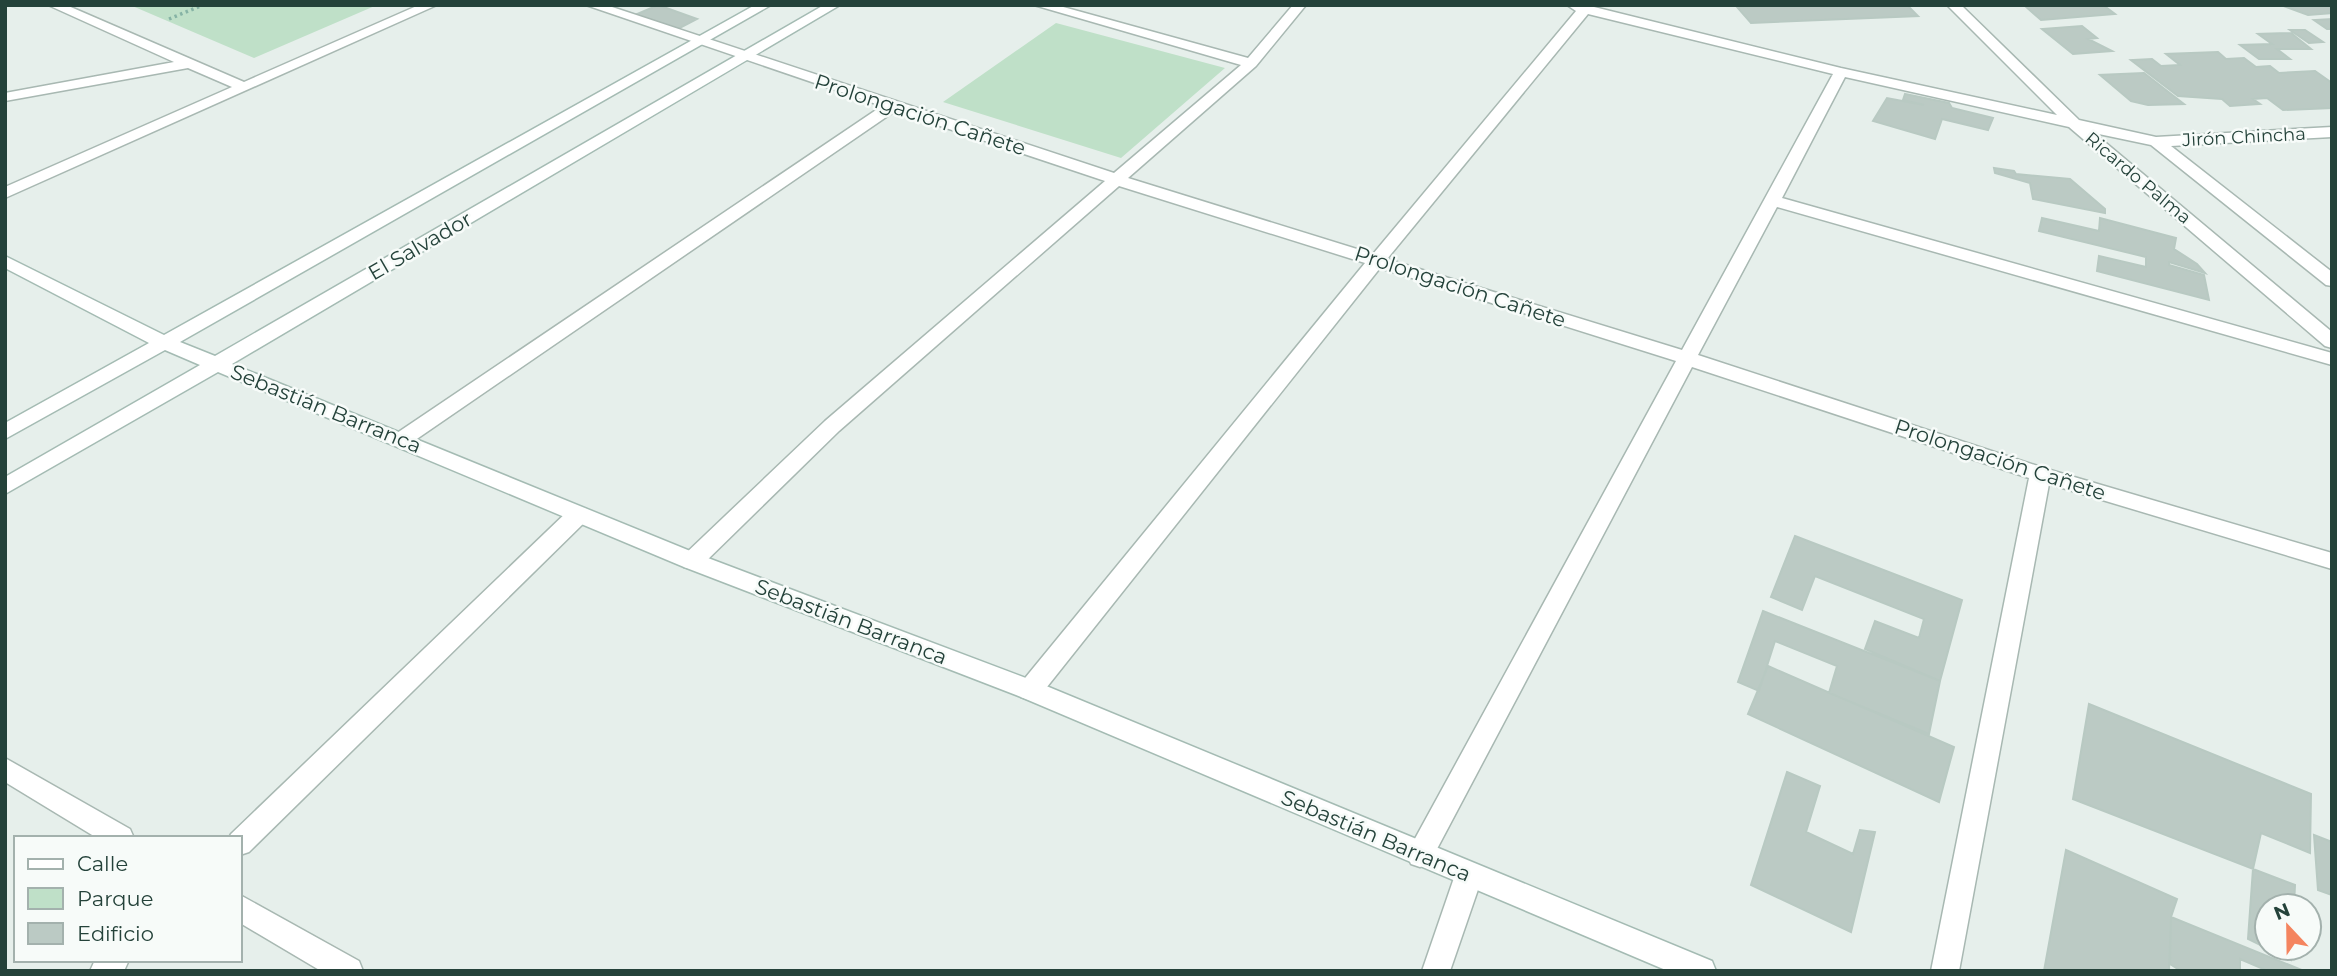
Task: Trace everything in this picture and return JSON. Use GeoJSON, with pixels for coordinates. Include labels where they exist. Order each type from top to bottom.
{"type":"FeatureCollection","features":[{"type":"Feature","properties":{"kind":"street"},"geometry":{"type":"LineString","coordinates":[[54,5],[243,87]]}},
{"type":"Feature","properties":{"kind":"street"},"geometry":{"type":"LineString","coordinates":[[5,193],[431,5]]}},
{"type":"Feature","properties":{"kind":"street","name":"Prolongación Cañete"},"geometry":{"type":"LineString","coordinates":[[592,5],[1118,180],[1689,359],[2040,474],[2332,561]]}},
{"type":"Feature","properties":{"kind":"street","name":"El Salvador"},"geometry":{"type":"LineString","coordinates":[[5,432],[765,5]]}},
{"type":"Feature","properties":{"kind":"street","name":"El Salvador"},"geometry":{"type":"LineString","coordinates":[[5,487],[834,5]]}},
{"type":"Feature","properties":{"kind":"street"},"geometry":{"type":"LineString","coordinates":[[1040,5],[1251,63]]}},
{"type":"Feature","properties":{"kind":"street"},"geometry":{"type":"LineString","coordinates":[[692,561],[832,426],[1251,63],[1300,5]]}},
{"type":"Feature","properties":{"kind":"street","name":"Ricardo Palma"},"geometry":{"type":"LineString","coordinates":[[1953,5],[2073,123],[2332,341]]}},
{"type":"Feature","properties":{"kind":"street"},"geometry":{"type":"LineString","coordinates":[[1030,690],[1578,7],[1841,72],[2156,142]]}},
{"type":"Feature","properties":{"kind":"street"},"geometry":{"type":"LineString","coordinates":[[5,97],[190,64]]}},
{"type":"Feature","properties":{"kind":"street"},"geometry":{"type":"LineString","coordinates":[[1420,855],[1841,72]]}},
{"type":"Feature","properties":{"kind":"street"},"geometry":{"type":"LineString","coordinates":[[401,440],[892,106]]}},
{"type":"Feature","properties":{"kind":"street","name":"Jirón Chincha"},"geometry":{"type":"LineString","coordinates":[[2156,142],[2332,132]]}},
{"type":"Feature","properties":{"kind":"street","name":"Ricardo Palma"},"geometry":{"type":"LineString","coordinates":[[2156,142],[2332,281]]}},
{"type":"Feature","properties":{"kind":"street"},"geometry":{"type":"LineString","coordinates":[[1771,200],[2332,359]]}},
{"type":"Feature","properties":{"kind":"street","name":"Sebastián Barranca"},"geometry":{"type":"LineString","coordinates":[[5,261],[165,343],[692,561],[1030,690],[1702,971]]}},
{"type":"Feature","properties":{"kind":"street"},"geometry":{"type":"LineString","coordinates":[[1945,971],[2040,474]]}},
{"type":"Feature","properties":{"kind":"street"},"geometry":{"type":"LineString","coordinates":[[242,841],[578,515]]}},
{"type":"Feature","properties":{"kind":"street"},"geometry":{"type":"LineString","coordinates":[[5,769],[118,836]]}},
{"type":"Feature","properties":{"kind":"street"},"geometry":{"type":"LineString","coordinates":[[1436,971],[1469,875]]}},
{"type":"Feature","properties":{"kind":"street"},"geometry":{"type":"LineString","coordinates":[[242,909],[349,971]]}},
{"type":"Feature","properties":{"kind":"path"},"geometry":{"type":"LineString","coordinates":[[165,20],[203,5]]}},
{"type":"Feature","properties":{"kind":"green space"},"geometry":{"type":"Polygon","coordinates":[[[130,5],[377,5],[254,58],[130,5]]]}},
{"type":"Feature","properties":{"kind":"green space"},"geometry":{"type":"Polygon","coordinates":[[[1056,23],[1225,68],[1121,158],[943,102],[1056,23]]]}},
{"type":"Feature","properties":{"kind":"building"},"geometry":{"type":"Polygon","coordinates":[[[658,5],[697,19],[676,30],[635,15],[658,5]]]}},
{"type":"Feature","properties":{"kind":"building"},"geometry":{"type":"Polygon","coordinates":[[[1907,5],[1918,16],[1751,23],[1737,7],[1907,5]]]}},
{"type":"Feature","properties":{"kind":"building"},"geometry":{"type":"Polygon","coordinates":[[[2024,5],[2103,5],[2115,14],[2041,20],[2024,5]]]}},
{"type":"Feature","properties":{"kind":"building"},"geometry":{"type":"Polygon","coordinates":[[[2281,5],[2329,5],[2332,13],[2308,15],[2281,5]]]}},
{"type":"Feature","properties":{"kind":"building"},"geometry":{"type":"Polygon","coordinates":[[[2332,19],[2332,29],[2327,29],[2314,20],[2332,19]]]}},
{"type":"Feature","properties":{"kind":"building"},"geometry":{"type":"Polygon","coordinates":[[[2082,26],[2097,38],[2088,39],[2112,51],[2073,54],[2042,29],[2082,26]]]}},
{"type":"Feature","properties":{"kind":"building"},"geometry":{"type":"Polygon","coordinates":[[[2290,30],[2305,30],[2323,42],[2309,43],[2290,30]]]}},
{"type":"Feature","properties":{"kind":"building"},"geometry":{"type":"Polygon","coordinates":[[[2291,33],[2311,49],[2277,49],[2290,59],[2259,59],[2240,45],[2272,44],[2258,34],[2291,33]]]}},
{"type":"Feature","properties":{"kind":"building"},"geometry":{"type":"Polygon","coordinates":[[[2218,52],[2226,59],[2244,58],[2256,67],[2270,66],[2279,73],[2315,71],[2332,83],[2332,108],[2283,110],[2267,98],[2253,99],[2260,104],[2230,106],[2222,99],[2178,96],[2131,60],[2152,59],[2161,66],[2180,65],[2166,54],[2218,52]]]}},
{"type":"Feature","properties":{"kind":"building"},"geometry":{"type":"Polygon","coordinates":[[[2144,73],[2184,104],[2148,105],[2131,101],[2100,75],[2144,73]]]}},
{"type":"Feature","properties":{"kind":"building"},"geometry":{"type":"Polygon","coordinates":[[[1905,94],[1949,103],[1952,108],[1993,118],[1988,130],[1942,119],[1935,139],[1873,121],[1887,98],[1924,105],[1903,100],[1905,94]]]}},
{"type":"Feature","properties":{"kind":"building"},"geometry":{"type":"Polygon","coordinates":[[[1994,168],[2014,171],[2016,174],[2070,179],[2105,209],[2105,213],[2033,199],[2030,183],[1995,173],[1994,168]]]}},
{"type":"Feature","properties":{"kind":"building"},"geometry":{"type":"Polygon","coordinates":[[[2042,218],[2099,231],[2100,218],[2176,238],[2174,249],[2197,264],[2205,273],[2169,262],[2169,265],[2204,275],[2209,300],[2097,271],[2099,256],[2146,267],[2146,257],[2039,231],[2042,218]]]}},
{"type":"Feature","properties":{"kind":"building"},"geometry":{"type":"Polygon","coordinates":[[[1795,536],[1962,600],[1940,681],[1865,649],[1875,621],[1919,638],[1924,619],[1815,576],[1802,610],[1771,597],[1795,536]]]}},
{"type":"Feature","properties":{"kind":"building"},"geometry":{"type":"Polygon","coordinates":[[[1763,611],[1940,681],[1929,734],[1829,693],[1837,666],[1775,641],[1759,691],[1738,682],[1763,611]]]}},
{"type":"Feature","properties":{"kind":"building"},"geometry":{"type":"Polygon","coordinates":[[[1768,666],[1954,747],[1939,802],[1748,714],[1768,666]]]}},
{"type":"Feature","properties":{"kind":"building"},"geometry":{"type":"Polygon","coordinates":[[[2089,704],[2311,794],[2310,853],[2261,833],[2253,869],[2073,799],[2089,704]]]}},
{"type":"Feature","properties":{"kind":"building"},"geometry":{"type":"Polygon","coordinates":[[[1787,772],[1820,786],[1806,832],[1853,854],[1860,830],[1875,832],[1851,932],[1751,885],[1787,772]]]}},
{"type":"Feature","properties":{"kind":"building"},"geometry":{"type":"Polygon","coordinates":[[[2314,835],[2332,842],[2332,895],[2318,890],[2314,835]]]}},
{"type":"Feature","properties":{"kind":"building"},"geometry":{"type":"Polygon","coordinates":[[[2066,850],[2177,899],[2171,917],[2169,971],[2044,971],[2066,850]]]}},
{"type":"Feature","properties":{"kind":"building"},"geometry":{"type":"Polygon","coordinates":[[[2253,869],[2295,885],[2295,892],[2253,892],[2253,941],[2248,939],[2253,869]]]}},
{"type":"Feature","properties":{"kind":"building"},"geometry":{"type":"Polygon","coordinates":[[[2171,917],[2253,950],[2253,962],[2282,962],[2304,971],[2268,971],[2240,959],[2240,971],[2181,971],[2170,964],[2171,917]]]}}]}
